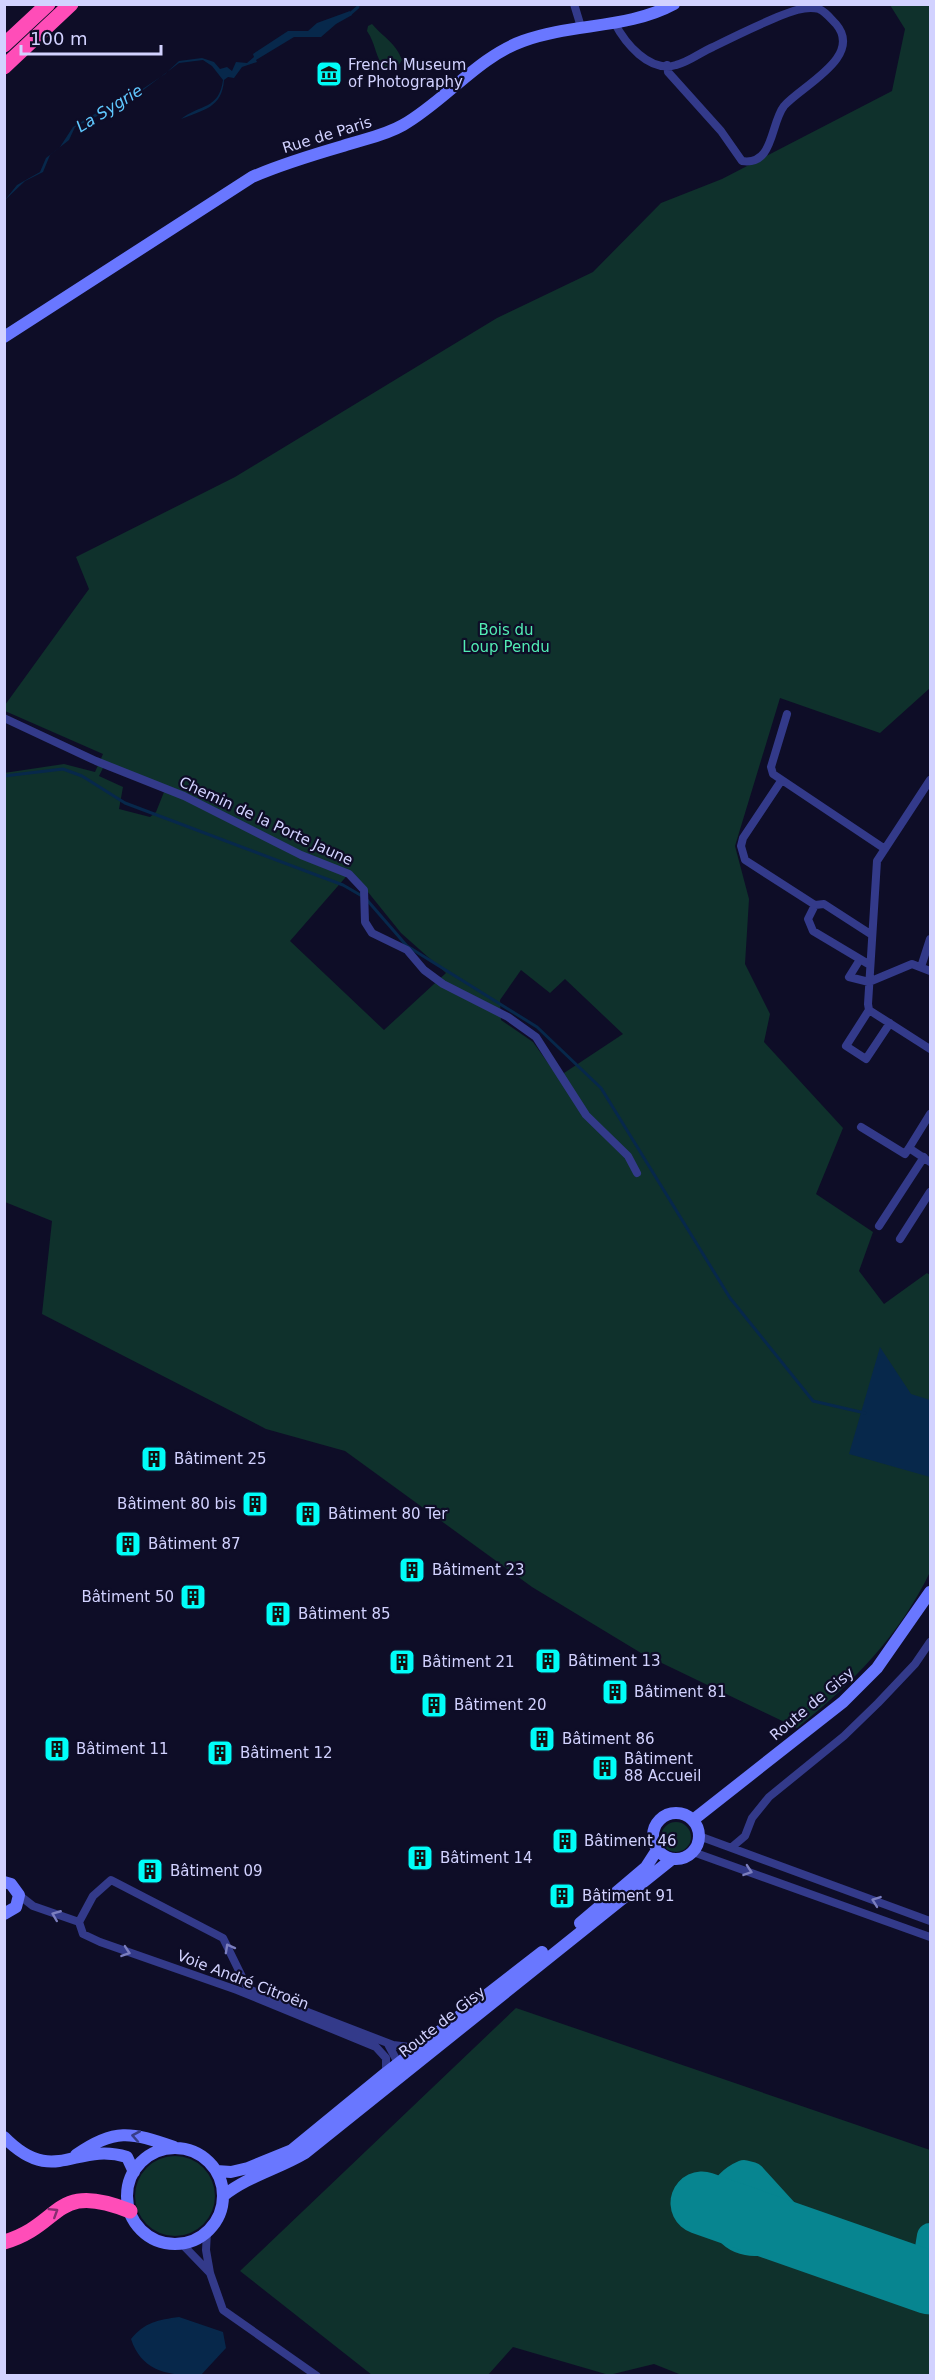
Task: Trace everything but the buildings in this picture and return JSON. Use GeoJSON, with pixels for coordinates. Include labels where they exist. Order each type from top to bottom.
{"type":"FeatureCollection","features":[{"type":"Feature","properties":{"kind":"highway"},"geometry":{"type":"LineString","coordinates":[[4,45],[48,4]]}},
{"type":"Feature","properties":{"kind":"highway"},"geometry":{"type":"LineString","coordinates":[[4,67],[71,4]]}},
{"type":"Feature","properties":{"kind":"highway"},"geometry":{"type":"LineString","coordinates":[[4,2242],[27,2232],[54,2212],[74,2202],[93,2199],[130,2211]]}},
{"type":"Feature","properties":{"kind":"street"},"geometry":{"type":"LineString","coordinates":[[574,4],[581,27]]}},
{"type":"Feature","properties":{"kind":"street","name":"Rue de Paris"},"geometry":{"type":"LineString","coordinates":[[4,337],[252,177],[301,158],[376,138],[404,124],[502,51],[539,35],[648,15],[674,4]]}},
{"type":"Feature","properties":{"kind":"street"},"geometry":{"type":"LineString","coordinates":[[614,22],[643,59],[655,64],[667,65],[675,66],[746,30],[786,13],[806,8],[818,9],[828,15],[838,27],[843,38],[840,52],[832,66],[792,97],[782,109],[762,156],[750,162],[742,161],[722,131],[668,72],[667,65]]}},
{"type":"Feature","properties":{"kind":"street"},"geometry":{"type":"LineString","coordinates":[[787,714],[771,766],[773,774],[885,849]]}},
{"type":"Feature","properties":{"kind":"street","name":"Chemin de la Porte Jaune"},"geometry":{"type":"LineString","coordinates":[[4,718],[96,761],[184,796],[301,855],[349,874],[364,890],[365,922],[372,933],[406,950],[424,970],[443,984],[508,1017],[536,1037],[586,1115],[628,1156],[637,1173]]}},
{"type":"Feature","properties":{"kind":"street"},"geometry":{"type":"LineString","coordinates":[[890,1023],[866,1059],[846,1046],[870,1010],[869,982],[877,861],[930,780]]}},
{"type":"Feature","properties":{"kind":"street"},"geometry":{"type":"LineString","coordinates":[[781,781],[743,838],[741,846],[745,860],[815,905],[824,904],[872,935]]}},
{"type":"Feature","properties":{"kind":"street"},"geometry":{"type":"LineString","coordinates":[[815,905],[808,919],[810,927],[859,961],[870,965]]}},
{"type":"Feature","properties":{"kind":"street"},"geometry":{"type":"LineString","coordinates":[[921,968],[930,939]]}},
{"type":"Feature","properties":{"kind":"street"},"geometry":{"type":"LineString","coordinates":[[859,961],[849,977],[869,982],[908,965],[930,971]]}},
{"type":"Feature","properties":{"kind":"street"},"geometry":{"type":"LineString","coordinates":[[870,1010],[930,1049]]}},
{"type":"Feature","properties":{"kind":"street"},"geometry":{"type":"LineString","coordinates":[[861,1127],[905,1154],[930,1114]]}},
{"type":"Feature","properties":{"kind":"street"},"geometry":{"type":"LineString","coordinates":[[879,1226],[927,1160],[909,1148]]}},
{"type":"Feature","properties":{"kind":"street"},"geometry":{"type":"LineString","coordinates":[[900,1239],[930,1192]]}},
{"type":"Feature","properties":{"kind":"street","name":"Route de Gisy"},"geometry":{"type":"LineString","coordinates":[[693,1820],[843,1702],[877,1668],[930,1592]]}},
{"type":"Feature","properties":{"kind":"street"},"geometry":{"type":"LineString","coordinates":[[732,1847],[746,1836],[752,1818],[769,1797],[870,1711],[915,1664],[930,1642]]}},
{"type":"Feature","properties":{"kind":"street"},"geometry":{"type":"LineString","coordinates":[[673,1813],[693,1820],[699,1836],[693,1852],[683,1858],[672,1859],[657,1850],[653,1832],[659,1819],[673,1813]]}},
{"type":"Feature","properties":{"kind":"street"},"geometry":{"type":"LineString","coordinates":[[699,1836],[930,1921]]}},
{"type":"Feature","properties":{"kind":"street","name":"Route de Gisy"},"geometry":{"type":"LineString","coordinates":[[223,2196],[236,2186],[305,2153],[389,2076],[397,2065],[580,1922],[646,1867],[657,1850]]}},
{"type":"Feature","properties":{"kind":"street"},"geometry":{"type":"LineString","coordinates":[[693,1852],[930,1938]]}},
{"type":"Feature","properties":{"kind":"street","name":"Route de Gisy"},"geometry":{"type":"LineString","coordinates":[[216,2171],[231,2172],[283,2156],[672,1859]]}},
{"type":"Feature","properties":{"kind":"street"},"geometry":{"type":"LineString","coordinates":[[5,1881],[33,1906],[79,1922],[93,1896],[111,1880],[224,1938],[248,1989],[388,2044],[419,2048]]}},
{"type":"Feature","properties":{"kind":"street"},"geometry":{"type":"LineString","coordinates":[[5,1915],[16,1907],[19,1895]]}},
{"type":"Feature","properties":{"kind":"street","name":"Voie André Citroën"},"geometry":{"type":"LineString","coordinates":[[79,1922],[83,1934],[100,1942],[226,1986],[376,2047],[386,2058],[389,2076]]}},
{"type":"Feature","properties":{"kind":"street"},"geometry":{"type":"LineString","coordinates":[[388,2044],[397,2065]]}},
{"type":"Feature","properties":{"kind":"street"},"geometry":{"type":"LineString","coordinates":[[72,2158],[96,2141],[117,2134],[134,2134],[201,2156],[216,2171],[223,2196],[219,2216],[207,2232],[181,2243],[171,2244],[142,2231],[130,2211],[127,2191],[134,2172],[152,2154],[176,2148]]}},
{"type":"Feature","properties":{"kind":"street"},"geometry":{"type":"LineString","coordinates":[[4,2137],[15,2148],[45,2163],[111,2152],[127,2157],[134,2172]]}},
{"type":"Feature","properties":{"kind":"street"},"geometry":{"type":"LineString","coordinates":[[207,2232],[206,2250],[210,2273],[223,2310],[317,2376]]}},
{"type":"Feature","properties":{"kind":"street"},"geometry":{"type":"LineString","coordinates":[[181,2243],[210,2273]]}},
{"type":"Feature","properties":{"kind":"green space","name":"Bois du Loup Pendu"},"geometry":{"type":"Polygon","coordinates":[[[890,5],[930,5],[930,688],[880,733],[780,698],[735,846],[749,899],[745,964],[770,1014],[764,1042],[843,1128],[816,1194],[873,1232],[859,1271],[884,1304],[927,1273],[930,1275],[930,1572],[904,1617],[872,1658],[817,1712],[797,1728],[641,1653],[532,1587],[345,1451],[266,1429],[42,1314],[52,1221],[5,1202],[4,773],[64,764],[95,772],[103,754],[5,711],[5,705],[89,589],[76,557],[235,477],[497,318],[593,272],[661,203],[722,179],[892,91],[905,29],[890,5]],[[104,766],[99,776],[123,787],[119,809],[150,817],[156,812],[164,792],[104,766]],[[351,871],[290,941],[384,1030],[446,973],[401,933],[351,871]],[[521,970],[500,1000],[501,1020],[533,1042],[558,1077],[623,1034],[565,979],[550,993],[521,970]]]}},
{"type":"Feature","properties":{"kind":"green space"},"geometry":{"type":"Polygon","coordinates":[[[372,24],[399,54],[402,60],[396,69],[385,69],[379,60],[367,31],[368,26],[372,24]]]}},
{"type":"Feature","properties":{"kind":"green space"},"geometry":{"type":"Polygon","coordinates":[[[676,1822],[687,1826],[691,1837],[687,1848],[676,1852],[665,1848],[661,1837],[665,1826],[676,1822]]]}},
{"type":"Feature","properties":{"kind":"green space"},"geometry":{"type":"Polygon","coordinates":[[[516,2008],[930,2150],[930,2375],[684,2376],[654,2364],[609,2375],[513,2347],[488,2375],[372,2375],[240,2271],[516,2008]]]}},
{"type":"Feature","properties":{"kind":"green space"},"geometry":{"type":"Polygon","coordinates":[[[175,2156],[190,2159],[203,2168],[212,2181],[215,2196],[212,2211],[203,2224],[190,2233],[175,2236],[160,2233],[147,2224],[138,2211],[135,2196],[138,2181],[147,2168],[160,2159],[175,2156]]]}},
{"type":"Feature","properties":{"kind":"water"},"geometry":{"type":"Polygon","coordinates":[[[350,11],[352,15],[336,24],[321,37],[294,37],[256,60],[257,62],[242,67],[234,78],[228,77],[224,80],[220,97],[210,107],[181,119],[213,102],[221,90],[223,80],[212,66],[203,60],[179,63],[167,72],[179,61],[202,58],[214,62],[220,69],[227,67],[232,71],[236,62],[247,63],[254,57],[253,54],[288,31],[308,31],[317,23],[350,11]]]}},
{"type":"Feature","properties":{"kind":"water"},"geometry":{"type":"Polygon","coordinates":[[[160,77],[130,100],[75,127],[69,140],[50,155],[43,172],[25,181],[5,200],[17,185],[40,172],[46,158],[60,147],[73,127],[132,96],[160,77]]]}},
{"type":"Feature","properties":{"kind":"water"},"geometry":{"type":"Polygon","coordinates":[[[880,1347],[911,1394],[930,1400],[930,1477],[849,1454],[880,1347]]]}},
{"type":"Feature","properties":{"kind":"water"},"geometry":{"type":"Polygon","coordinates":[[[179,2317],[223,2332],[226,2348],[201,2375],[168,2373],[158,2370],[142,2359],[131,2339],[141,2329],[152,2323],[179,2317]]]}},
{"type":"Feature","properties":{"kind":"waterway","name":"La Sygrie"},"geometry":{"type":"LineString","coordinates":[[350,14],[358,7]]}},
{"type":"Feature","properties":{"kind":"waterway"},"geometry":{"type":"LineString","coordinates":[[4,776],[63,769],[82,776],[125,803],[343,885],[362,896]]}},
{"type":"Feature","properties":{"kind":"waterway"},"geometry":{"type":"LineString","coordinates":[[367,900],[407,946],[537,1027],[601,1088],[730,1298],[813,1401],[865,1413]]}},
{"type":"Feature","properties":{"kind":"taxiway"},"geometry":{"type":"LineString","coordinates":[[785,2232],[765,2242],[747,2242],[734,2236],[724,2225],[720,2212],[721,2197],[729,2183],[744,2173],[752,2175],[812,2241]]}},
{"type":"Feature","properties":{"kind":"taxiway"},"geometry":{"type":"LineString","coordinates":[[930,2236],[927,2254],[930,2264]]}},
{"type":"Feature","properties":{"kind":"runway"},"geometry":{"type":"LineString","coordinates":[[702,2203],[930,2283]]}},
{"type":"Feature","properties":{"kind":"place","name":"French Museum of Photography"},"geometry":{"type":"Point","coordinates":[329,74]}},
{"type":"Feature","properties":{"kind":"place","name":"Bâtiment 25"},"geometry":{"type":"Point","coordinates":[154,1459]}},
{"type":"Feature","properties":{"kind":"place","name":"Bâtiment 80 bis"},"geometry":{"type":"Point","coordinates":[255,1504]}},
{"type":"Feature","properties":{"kind":"place","name":"Bâtiment 80 Ter"},"geometry":{"type":"Point","coordinates":[308,1514]}},
{"type":"Feature","properties":{"kind":"place","name":"Bâtiment 87"},"geometry":{"type":"Point","coordinates":[128,1544]}},
{"type":"Feature","properties":{"kind":"place","name":"Bâtiment 23"},"geometry":{"type":"Point","coordinates":[412,1570]}},
{"type":"Feature","properties":{"kind":"place","name":"Bâtiment 50"},"geometry":{"type":"Point","coordinates":[193,1597]}},
{"type":"Feature","properties":{"kind":"place","name":"Bâtiment 85"},"geometry":{"type":"Point","coordinates":[278,1614]}},
{"type":"Feature","properties":{"kind":"place","name":"Bâtiment 13"},"geometry":{"type":"Point","coordinates":[548,1661]}},
{"type":"Feature","properties":{"kind":"place","name":"Bâtiment 21"},"geometry":{"type":"Point","coordinates":[402,1662]}},
{"type":"Feature","properties":{"kind":"place","name":"Bâtiment 81"},"geometry":{"type":"Point","coordinates":[615,1692]}},
{"type":"Feature","properties":{"kind":"place","name":"Bâtiment 20"},"geometry":{"type":"Point","coordinates":[434,1705]}},
{"type":"Feature","properties":{"kind":"place","name":"Bâtiment 86"},"geometry":{"type":"Point","coordinates":[542,1739]}},
{"type":"Feature","properties":{"kind":"place","name":"Bâtiment 11"},"geometry":{"type":"Point","coordinates":[57,1749]}},
{"type":"Feature","properties":{"kind":"place","name":"Bâtiment 12"},"geometry":{"type":"Point","coordinates":[220,1753]}},
{"type":"Feature","properties":{"kind":"place","name":"Bâtiment 88 Accueil"},"geometry":{"type":"Point","coordinates":[605,1768]}},
{"type":"Feature","properties":{"kind":"place","name":"Bâtiment 46"},"geometry":{"type":"Point","coordinates":[565,1841]}},
{"type":"Feature","properties":{"kind":"place","name":"Bâtiment 14"},"geometry":{"type":"Point","coordinates":[420,1858]}},
{"type":"Feature","properties":{"kind":"place","name":"Bâtiment 09"},"geometry":{"type":"Point","coordinates":[150,1871]}},
{"type":"Feature","properties":{"kind":"place","name":"Bâtiment 91"},"geometry":{"type":"Point","coordinates":[562,1896]}}]}
